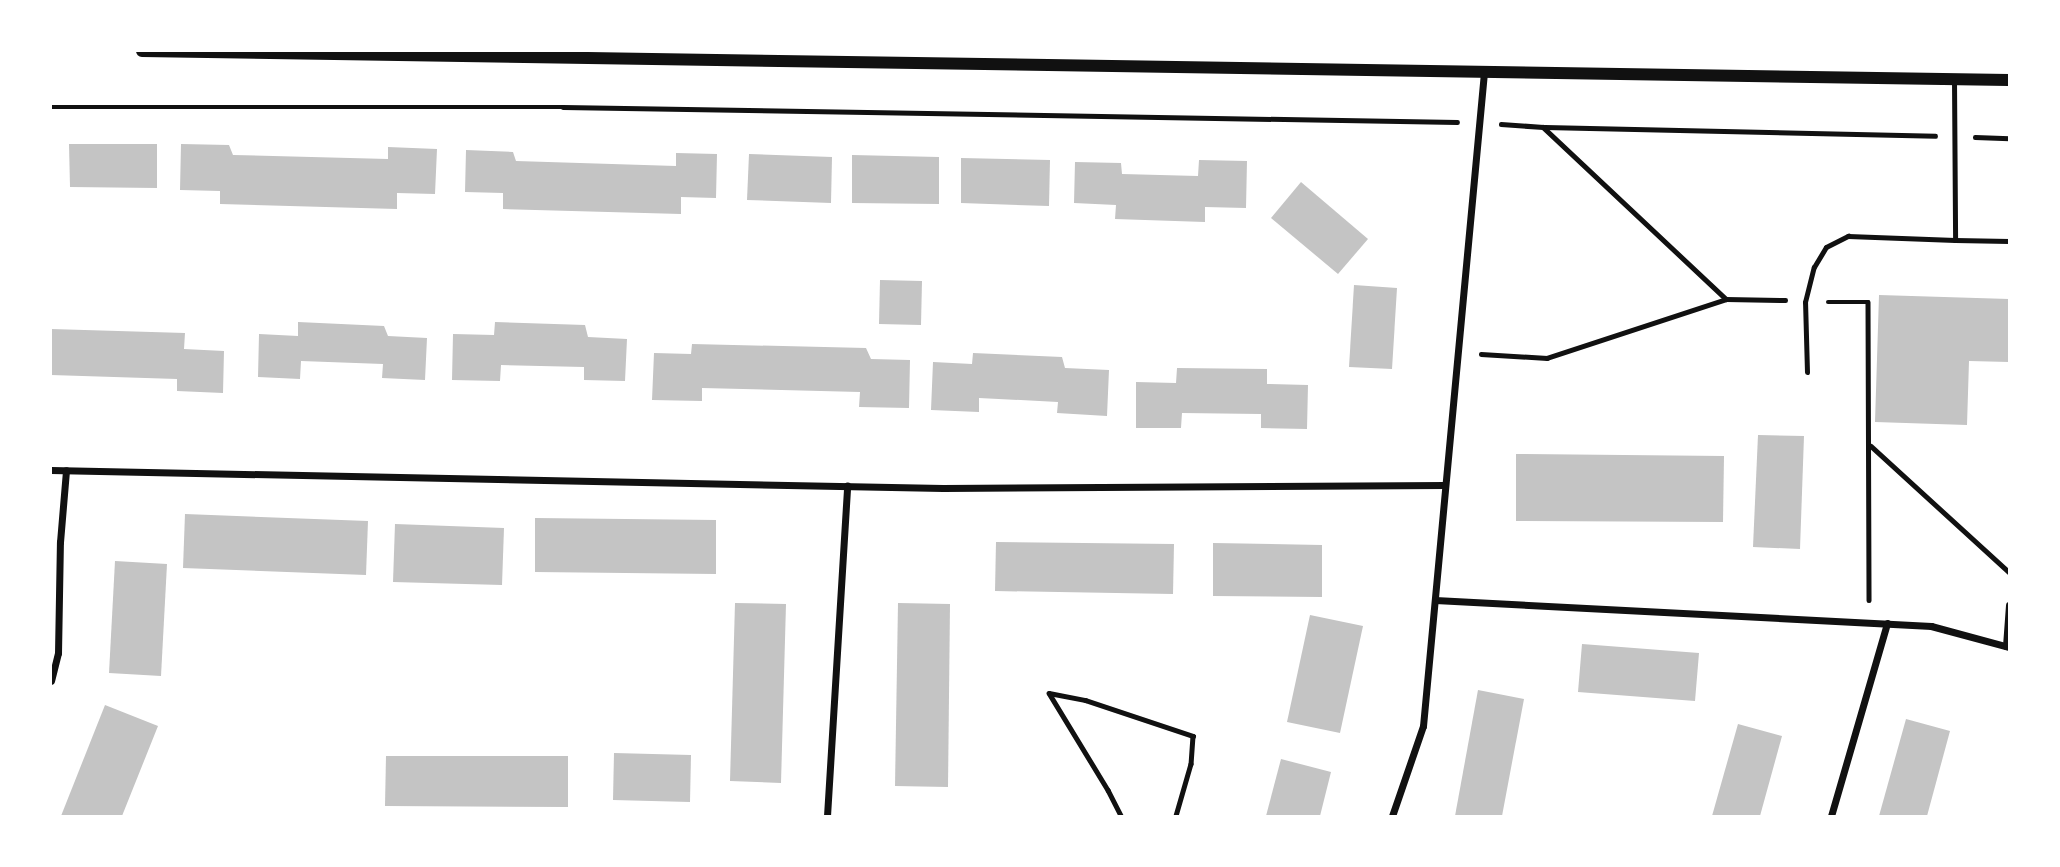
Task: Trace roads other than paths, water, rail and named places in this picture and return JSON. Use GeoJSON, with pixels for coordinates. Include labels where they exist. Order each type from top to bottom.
{"type":"FeatureCollection","features":[{"type":"Feature","properties":{"kind":"street"},"geometry":{"type":"LineString","coordinates":[[142,51],[2009,80]]}},
{"type":"Feature","properties":{"kind":"street"},"geometry":{"type":"LineString","coordinates":[[1392,816],[1423,726],[1484,72]]}},
{"type":"Feature","properties":{"kind":"street"},"geometry":{"type":"LineString","coordinates":[[51,470],[847,486],[1446,485]]}},
{"type":"Feature","properties":{"kind":"street"},"geometry":{"type":"LineString","coordinates":[[51,681],[58,653],[60,542],[66,470]]}},
{"type":"Feature","properties":{"kind":"street"},"geometry":{"type":"LineString","coordinates":[[827,816],[847,486]]}},
{"type":"Feature","properties":{"kind":"street"},"geometry":{"type":"LineString","coordinates":[[1435,600],[1931,626],[2008,646],[2009,605]]}},
{"type":"Feature","properties":{"kind":"street"},"geometry":{"type":"LineString","coordinates":[[1831,816],[1887,623]]}},
{"type":"Feature","properties":{"kind":"lane"},"geometry":{"type":"LineString","coordinates":[[1954,80],[1955,240]]}},
{"type":"Feature","properties":{"kind":"lane"},"geometry":{"type":"LineString","coordinates":[[1807,372],[1805,302],[1814,267],[1826,247],[1848,236],[2009,242]]}}]}
